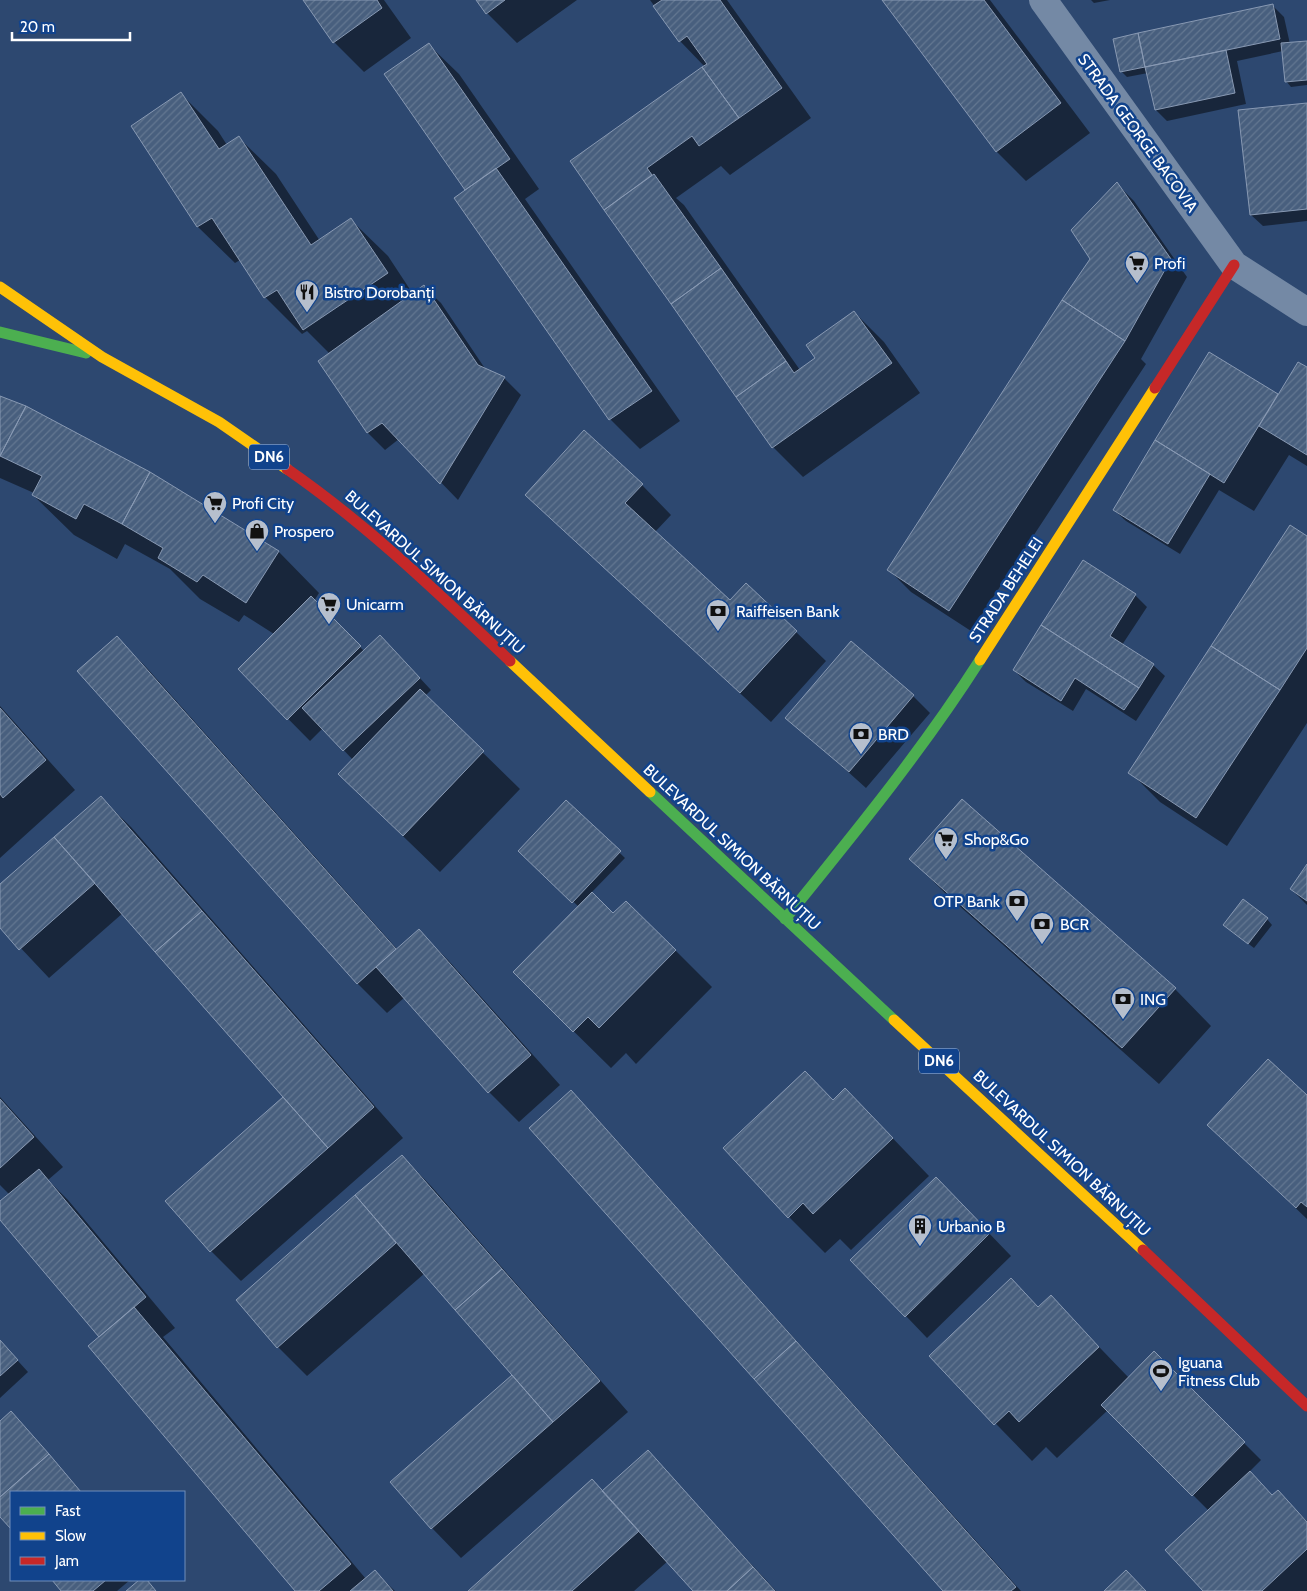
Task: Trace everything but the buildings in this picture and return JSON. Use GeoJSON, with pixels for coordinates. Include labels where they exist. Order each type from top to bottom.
{"type":"FeatureCollection","features":[{"type":"Feature","properties":{"kind":"main road","name":"STRADA BEHELEI"},"geometry":{"type":"LineString","coordinates":[[785,919],[860,826],[959,693],[1234,265]]}},
{"type":"Feature","properties":{"kind":"main road","name":"BULEVARDUL SIMION BĂRNUȚIU"},"geometry":{"type":"LineString","coordinates":[[0,287],[102,356],[219,422],[320,492],[421,578],[785,919],[1239,1339],[1307,1406]]}},
{"type":"Feature","properties":{"kind":"main road","name":"BULEVARDUL SIMION BĂRNUȚIU"},"geometry":{"type":"LineString","coordinates":[[0,332],[102,356]]}},
{"type":"Feature","properties":{"kind":"street","name":"STRADA GEORGE BACOVIA"},"geometry":{"type":"LineString","coordinates":[[1043,0],[1234,265]]}},
{"type":"Feature","properties":{"kind":"street"},"geometry":{"type":"LineString","coordinates":[[1234,265],[1307,312]]}},
{"type":"Feature","properties":{"kind":"traffic: fast"},"geometry":{"type":"LineString","coordinates":[[0,332],[86,353]]}},
{"type":"Feature","properties":{"kind":"traffic: fast"},"geometry":{"type":"LineString","coordinates":[[785,919],[911,760],[980,660]]}},
{"type":"Feature","properties":{"kind":"traffic: fast"},"geometry":{"type":"LineString","coordinates":[[650,792],[894,1020]]}},
{"type":"Feature","properties":{"kind":"traffic: slow"},"geometry":{"type":"LineString","coordinates":[[0,287],[102,357],[219,422],[287,469]]}},
{"type":"Feature","properties":{"kind":"traffic: slow"},"geometry":{"type":"LineString","coordinates":[[980,660],[1155,388]]}},
{"type":"Feature","properties":{"kind":"traffic: slow"},"geometry":{"type":"LineString","coordinates":[[510,661],[650,792]]}},
{"type":"Feature","properties":{"kind":"traffic: slow"},"geometry":{"type":"LineString","coordinates":[[894,1020],[1143,1250]]}},
{"type":"Feature","properties":{"kind":"traffic: jam"},"geometry":{"type":"LineString","coordinates":[[1155,388],[1234,265]]}},
{"type":"Feature","properties":{"kind":"traffic: jam"},"geometry":{"type":"LineString","coordinates":[[287,469],[346,513],[374,537],[430,586],[510,661]]}},
{"type":"Feature","properties":{"kind":"traffic: jam"},"geometry":{"type":"LineString","coordinates":[[1143,1250],[1307,1406]]}},
{"type":"Feature","properties":{"kind":"place","name":"Profi"},"geometry":{"type":"Point","coordinates":[1137,284]}},
{"type":"Feature","properties":{"kind":"place","name":"Bistro Dorobanți"},"geometry":{"type":"Point","coordinates":[307,313]}},
{"type":"Feature","properties":{"kind":"place","name":"Profi City"},"geometry":{"type":"Point","coordinates":[215,524]}},
{"type":"Feature","properties":{"kind":"place","name":"Prospero"},"geometry":{"type":"Point","coordinates":[257,552]}},
{"type":"Feature","properties":{"kind":"place","name":"Unicarm"},"geometry":{"type":"Point","coordinates":[329,625]}},
{"type":"Feature","properties":{"kind":"place","name":"Raiffeisen Bank"},"geometry":{"type":"Point","coordinates":[718,632]}},
{"type":"Feature","properties":{"kind":"place","name":"BRD"},"geometry":{"type":"Point","coordinates":[861,755]}},
{"type":"Feature","properties":{"kind":"place","name":"Shop&Go"},"geometry":{"type":"Point","coordinates":[946,860]}},
{"type":"Feature","properties":{"kind":"place","name":"OTP Bank"},"geometry":{"type":"Point","coordinates":[1017,922]}},
{"type":"Feature","properties":{"kind":"place","name":"BCR"},"geometry":{"type":"Point","coordinates":[1042,945]}},
{"type":"Feature","properties":{"kind":"place","name":"ING"},"geometry":{"type":"Point","coordinates":[1123,1020]}},
{"type":"Feature","properties":{"kind":"place","name":"Urbanio B"},"geometry":{"type":"Point","coordinates":[920,1247]}},
{"type":"Feature","properties":{"kind":"place","name":"Iguana Fitness Club"},"geometry":{"type":"Point","coordinates":[1161,1392]}}]}
